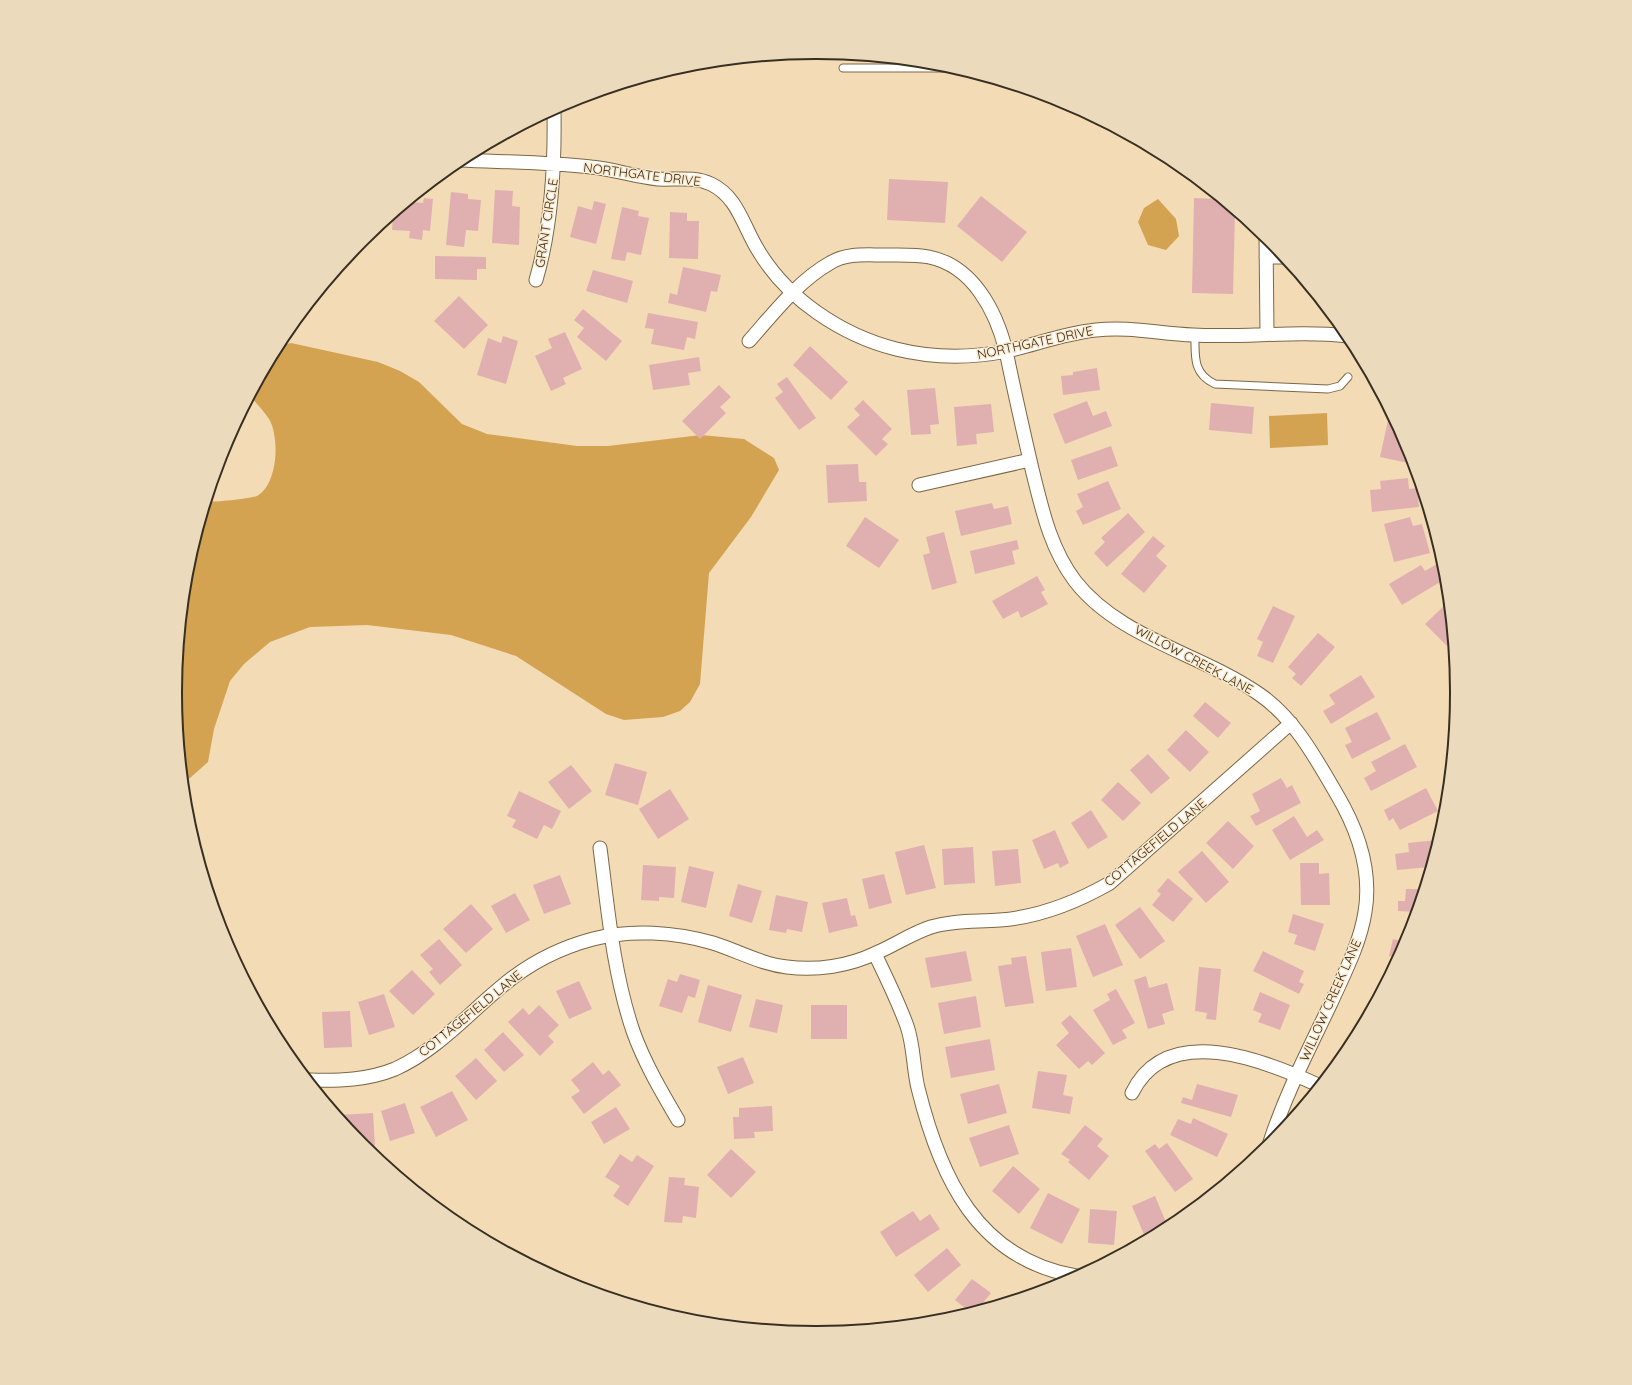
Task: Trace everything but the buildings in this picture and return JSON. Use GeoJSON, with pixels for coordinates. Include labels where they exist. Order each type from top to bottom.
{"type":"FeatureCollection","features":[{"type":"Feature","properties":{"kind":"street","name":"GRANT CIRCLE"},"geometry":{"type":"LineString","coordinates":[[536,280],[545,242],[555,164],[554,116]]}},
{"type":"Feature","properties":{"kind":"street","name":"NORTHGATE DRIVE"},"geometry":{"type":"LineString","coordinates":[[473,161],[592,167],[660,179],[698,180],[712,184],[725,194],[735,205],[759,252],[794,293],[809,307],[829,321],[872,342],[896,350],[923,355],[976,355],[1006,351],[1098,329],[1118,329],[1196,335],[1297,332],[1339,335]]}},
{"type":"Feature","properties":{"kind":"street"},"geometry":{"type":"LineString","coordinates":[[1266,247],[1266,333]]}},
{"type":"Feature","properties":{"kind":"street","name":"WILLOW CREEK LANE"},"geometry":{"type":"LineString","coordinates":[[749,340],[815,272],[826,265],[848,256],[915,255],[930,257],[947,263],[973,284],[990,307],[1006,351],[1045,520],[1064,565],[1076,583],[1092,600],[1131,627],[1247,686],[1276,708],[1290,723],[1324,773],[1355,829],[1365,870],[1365,912],[1353,954],[1282,1108],[1275,1128]]}},
{"type":"Feature","properties":{"kind":"street"},"geometry":{"type":"LineString","coordinates":[[1266,257],[1275,257]]}},
{"type":"Feature","properties":{"kind":"street"},"geometry":{"type":"LineString","coordinates":[[919,485],[1030,460]]}},
{"type":"Feature","properties":{"kind":"street","name":"COTTAGEFIELD LANE"},"geometry":{"type":"LineString","coordinates":[[315,1080],[353,1080],[393,1070],[429,1049],[519,972],[559,950],[588,940],[612,935],[635,933],[662,934],[712,943],[763,962],[808,969],[852,962],[875,954],[931,927],[950,922],[998,920],[1043,913],[1087,896],[1110,883],[1290,723]]}},
{"type":"Feature","properties":{"kind":"street"},"geometry":{"type":"LineString","coordinates":[[600,848],[620,984],[633,1032],[658,1086],[678,1120]]}},
{"type":"Feature","properties":{"kind":"street"},"geometry":{"type":"LineString","coordinates":[[875,954],[907,1026],[922,1103],[942,1163],[965,1205],[977,1222],[996,1240],[1017,1256],[1040,1267],[1067,1274]]}},
{"type":"Feature","properties":{"kind":"street"},"geometry":{"type":"LineString","coordinates":[[1132,1094],[1138,1081],[1154,1064],[1188,1053],[1227,1053],[1252,1058],[1314,1083]]}},
{"type":"Feature","properties":{"kind":"lane"},"geometry":{"type":"LineString","coordinates":[[843,68],[922,68]]}},
{"type":"Feature","properties":{"kind":"lane"},"geometry":{"type":"LineString","coordinates":[[1196,335],[1195,358],[1200,371],[1205,379],[1215,384],[1328,389],[1340,386],[1348,377]]}},
{"type":"Feature","properties":{"kind":"shaded area"},"geometry":{"type":"Polygon","coordinates":[[[1158,199],[1176,219],[1179,236],[1166,250],[1148,245],[1138,222],[1144,208],[1158,199]]]}},
{"type":"Feature","properties":{"kind":"shaded area"},"geometry":{"type":"Polygon","coordinates":[[[291,343],[378,362],[400,371],[419,382],[462,424],[487,434],[577,446],[608,446],[701,435],[744,439],[774,458],[779,470],[751,517],[709,573],[700,684],[690,702],[680,711],[663,717],[624,720],[606,714],[516,656],[451,635],[367,625],[310,627],[270,642],[244,664],[230,681],[214,729],[208,762],[189,778],[182,692],[184,651],[188,610],[204,529],[212,502],[257,496],[264,490],[269,482],[273,472],[275,460],[275,437],[273,427],[269,419],[254,400],[267,376],[287,344],[291,343]]]}},
{"type":"Feature","properties":{"kind":"shaded area"},"geometry":{"type":"Polygon","coordinates":[[[1327,413],[1328,445],[1270,448],[1269,416],[1327,413]]]}}]}
